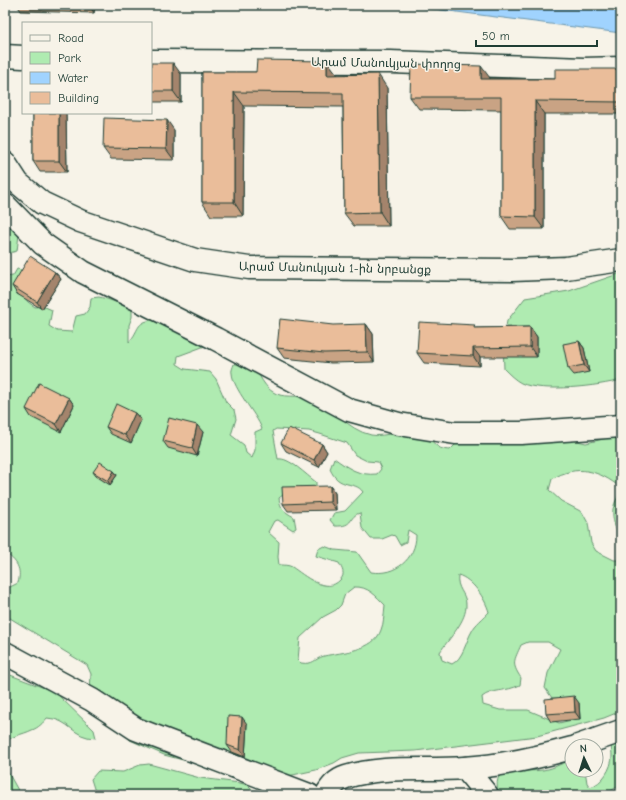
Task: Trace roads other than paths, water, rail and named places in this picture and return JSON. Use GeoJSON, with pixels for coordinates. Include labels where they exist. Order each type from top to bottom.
{"type":"FeatureCollection","features":[{"type":"Feature","properties":{"kind":"street"},"geometry":{"type":"LineString","coordinates":[[5,56],[22,57]]}},
{"type":"Feature","properties":{"kind":"street","name":"Արամ Մանուկյան փողոց"},"geometry":{"type":"LineString","coordinates":[[152,61],[390,62],[584,69],[621,68]]}},
{"type":"Feature","properties":{"kind":"street","name":"Արամ Մանուկյան 1-ին նրբանցք"},"geometry":{"type":"LineString","coordinates":[[5,163],[18,183],[42,203],[87,224],[195,260],[249,268],[512,270],[566,268],[621,260]]}},
{"type":"Feature","properties":{"kind":"street"},"geometry":{"type":"LineString","coordinates":[[5,205],[43,244],[83,272],[216,339],[349,410],[399,424],[455,434],[521,433],[621,426]]}},
{"type":"Feature","properties":{"kind":"street"},"geometry":{"type":"LineString","coordinates":[[5,653],[92,700],[136,729],[309,795]]}},
{"type":"Feature","properties":{"kind":"street"},"geometry":{"type":"LineString","coordinates":[[601,738],[621,731]]}},
{"type":"Feature","properties":{"kind":"street"},"geometry":{"type":"LineString","coordinates":[[326,795],[333,784],[344,777],[374,770],[465,768],[527,760],[564,750]]}},
{"type":"Feature","properties":{"kind":"street"},"geometry":{"type":"LineString","coordinates":[[465,768],[487,795]]}},
{"type":"Feature","properties":{"kind":"water"},"geometry":{"type":"Polygon","coordinates":[[[402,5],[621,5],[621,33],[402,5]]]}}]}
